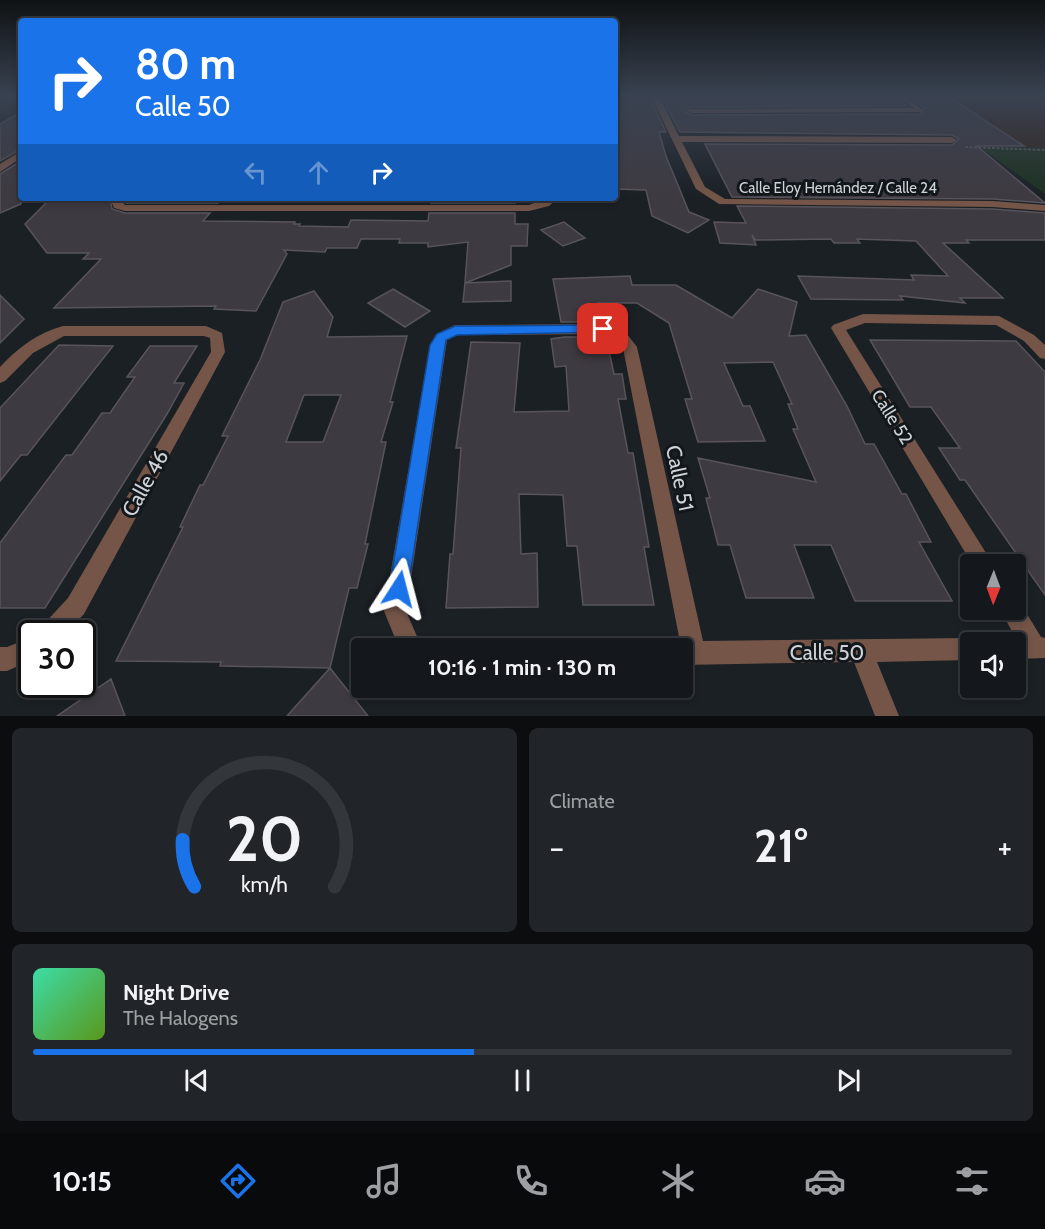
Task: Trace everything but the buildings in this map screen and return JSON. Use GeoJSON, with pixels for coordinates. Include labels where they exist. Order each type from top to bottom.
{"type":"FeatureCollection","features":[{"type":"Feature","properties":{"kind":"street","name":"Calle Eloy Hernández / Calle 24"},"geometry":{"type":"LineString","coordinates":[[671,129],[701,189],[723,202],[993,204],[1045,208]]}},
{"type":"Feature","properties":{"kind":"street"},"geometry":{"type":"LineString","coordinates":[[944,134],[956,144]]}},
{"type":"Feature","properties":{"kind":"street"},"geometry":{"type":"LineString","coordinates":[[676,139],[956,144]]}},
{"type":"Feature","properties":{"kind":"street"},"geometry":{"type":"LineString","coordinates":[[0,168],[18,156]]}},
{"type":"Feature","properties":{"kind":"street"},"geometry":{"type":"LineString","coordinates":[[117,201],[118,206],[125,208],[256,203],[411,203],[530,208],[546,201]]}},
{"type":"Feature","properties":{"kind":"street","name":"Calle 52"},"geometry":{"type":"LineString","coordinates":[[977,554],[838,328],[863,318],[999,321],[1029,338],[1045,354]]}},
{"type":"Feature","properties":{"kind":"street","name":"Calle 51"},"geometry":{"type":"LineString","coordinates":[[407,638],[395,611],[437,345],[441,337],[455,330],[603,329],[619,333],[630,347],[685,638]]}},
{"type":"Feature","properties":{"kind":"street","name":"Calle 46"},"geometry":{"type":"LineString","coordinates":[[0,377],[27,348],[42,338],[63,331],[206,331],[217,336],[218,352],[76,606],[63,620]]}},
{"type":"Feature","properties":{"kind":"street"},"geometry":{"type":"LineString","coordinates":[[1017,620],[1032,648]]}},
{"type":"Feature","properties":{"kind":"street","name":"Calle 50"},"geometry":{"type":"LineString","coordinates":[[693,653],[960,650]]}},
{"type":"Feature","properties":{"kind":"street"},"geometry":{"type":"LineString","coordinates":[[862,652],[887,716]]}},
{"type":"Feature","properties":{"kind":"street"},"geometry":{"type":"LineString","coordinates":[[0,659],[7,659],[18,654]]}},
{"type":"Feature","properties":{"kind":"path"},"geometry":{"type":"LineString","coordinates":[[956,144],[1045,150]]}},
{"type":"Feature","properties":{"kind":"shaded area"},"geometry":{"type":"Polygon","coordinates":[[[956,129],[1045,129],[1045,147],[981,148],[956,129]]]}},
{"type":"Feature","properties":{"kind":"green space"},"geometry":{"type":"Polygon","coordinates":[[[1045,147],[1045,194],[981,148],[1045,147]]]}},
{"type":"Feature","properties":{"kind":"route"},"geometry":{"type":"LineString","coordinates":[[399,589],[437,345],[441,337],[455,330],[603,329]]}}]}
